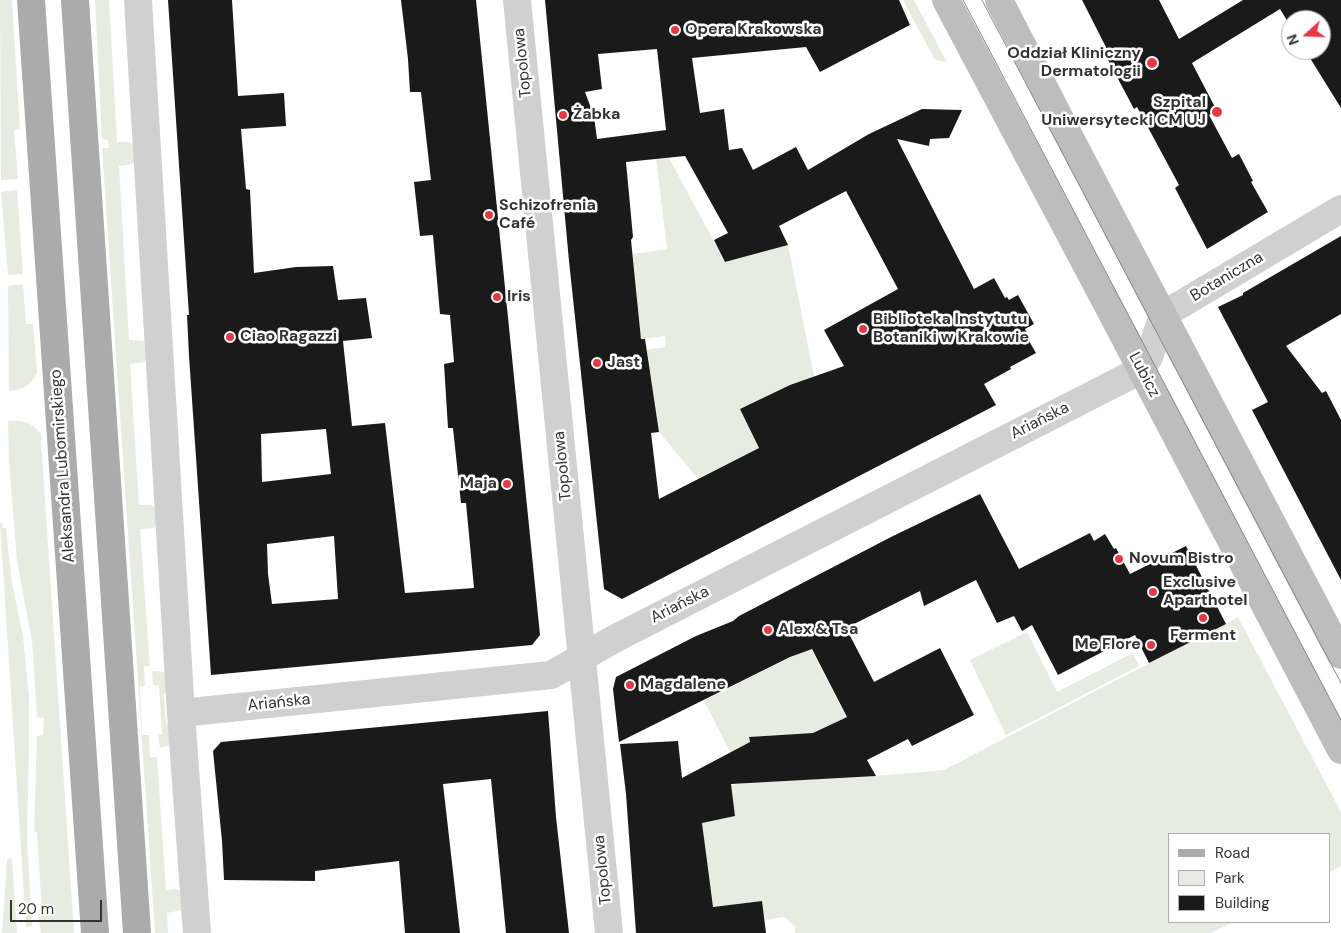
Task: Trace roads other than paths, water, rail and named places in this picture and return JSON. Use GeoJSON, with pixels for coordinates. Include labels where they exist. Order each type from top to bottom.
{"type":"FeatureCollection","features":[{"type":"Feature","properties":{"kind":"main road","name":"Aleksandra Lubomirskiego"},"geometry":{"type":"LineString","coordinates":[[31,0],[94,933]]}},
{"type":"Feature","properties":{"kind":"main road"},"geometry":{"type":"LineString","coordinates":[[75,0],[137,933]]}},
{"type":"Feature","properties":{"kind":"street"},"geometry":{"type":"LineString","coordinates":[[138,0],[181,713],[197,933]]}},
{"type":"Feature","properties":{"kind":"street","name":"Topolowa"},"geometry":{"type":"LineString","coordinates":[[517,0],[609,933]]}},
{"type":"Feature","properties":{"kind":"street","name":"Lubicz"},"geometry":{"type":"LineString","coordinates":[[946,0],[1341,750]]}},
{"type":"Feature","properties":{"kind":"street"},"geometry":{"type":"LineString","coordinates":[[999,0],[1341,654]]}},
{"type":"Feature","properties":{"kind":"street","name":"Botaniczna"},"geometry":{"type":"LineString","coordinates":[[1163,315],[1341,209]]}},
{"type":"Feature","properties":{"kind":"street"},"geometry":{"type":"LineString","coordinates":[[1141,370],[1149,357],[1163,315]]}},
{"type":"Feature","properties":{"kind":"street","name":"Ariańska"},"geometry":{"type":"LineString","coordinates":[[181,713],[551,675],[582,656],[1141,370]]}},
{"type":"Feature","properties":{"kind":"tram line"},"geometry":{"type":"LineString","coordinates":[[963,0],[1341,720]]}},
{"type":"Feature","properties":{"kind":"tram line"},"geometry":{"type":"LineString","coordinates":[[982,0],[1341,683]]}},
{"type":"Feature","properties":{"kind":"place","name":"Opera Krakowska"},"geometry":{"type":"Point","coordinates":[675,30]}},
{"type":"Feature","properties":{"kind":"place","name":"Oddział Kliniczny Dermatologii"},"geometry":{"type":"Point","coordinates":[1152,63]}},
{"type":"Feature","properties":{"kind":"place","name":"Szpital Uniwersytecki CM UJ"},"geometry":{"type":"Point","coordinates":[1217,112]}},
{"type":"Feature","properties":{"kind":"place","name":"Żabka"},"geometry":{"type":"Point","coordinates":[563,115]}},
{"type":"Feature","properties":{"kind":"place","name":"Schizofrenia Café"},"geometry":{"type":"Point","coordinates":[489,215]}},
{"type":"Feature","properties":{"kind":"place","name":"Iris"},"geometry":{"type":"Point","coordinates":[497,297]}},
{"type":"Feature","properties":{"kind":"place","name":"Biblioteka Instytutu Botaniki w Krakowie"},"geometry":{"type":"Point","coordinates":[863,329]}},
{"type":"Feature","properties":{"kind":"place","name":"Ciao Ragazzi"},"geometry":{"type":"Point","coordinates":[230,337]}},
{"type":"Feature","properties":{"kind":"place","name":"Jast"},"geometry":{"type":"Point","coordinates":[597,363]}},
{"type":"Feature","properties":{"kind":"place","name":"Maja"},"geometry":{"type":"Point","coordinates":[507,484]}},
{"type":"Feature","properties":{"kind":"place","name":"Novum Bistro"},"geometry":{"type":"Point","coordinates":[1119,559]}},
{"type":"Feature","properties":{"kind":"place","name":"Exclusive Aparthotel"},"geometry":{"type":"Point","coordinates":[1153,592]}},
{"type":"Feature","properties":{"kind":"place","name":"Ferment"},"geometry":{"type":"Point","coordinates":[1203,618]}},
{"type":"Feature","properties":{"kind":"place","name":"Alex & Tsa"},"geometry":{"type":"Point","coordinates":[768,630]}},
{"type":"Feature","properties":{"kind":"place","name":"Me Flore"},"geometry":{"type":"Point","coordinates":[1151,645]}},
{"type":"Feature","properties":{"kind":"place","name":"Magdalene"},"geometry":{"type":"Point","coordinates":[630,685]}}]}
